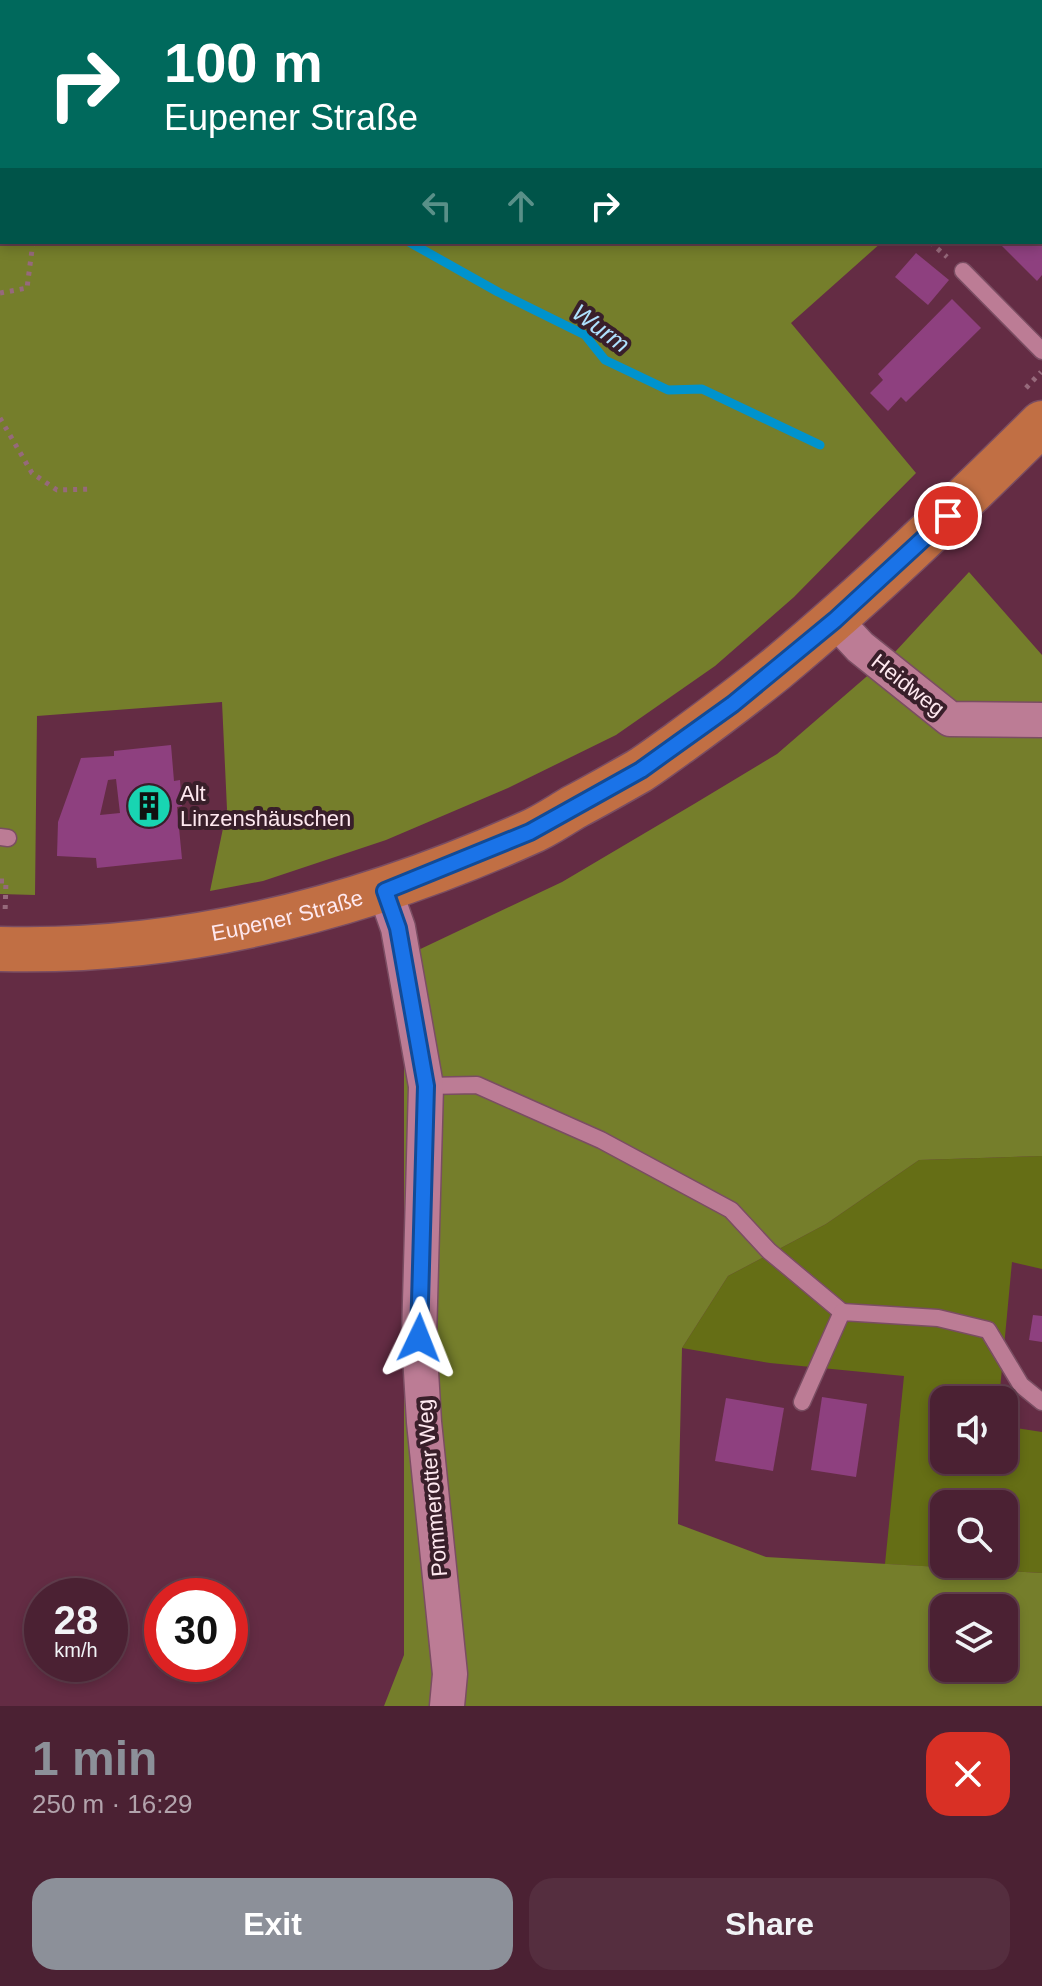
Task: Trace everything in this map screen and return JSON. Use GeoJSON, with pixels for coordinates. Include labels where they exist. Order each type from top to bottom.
{"type":"FeatureCollection","features":[{"type":"Feature","properties":{"kind":"main road","name":"Eupener Straße"},"geometry":{"type":"LineString","coordinates":[[6,924],[34,950],[123,946],[179,939],[269,923],[385,891],[530,832],[641,770],[733,704],[835,620],[948,516],[1031,408]]}},
{"type":"Feature","properties":{"kind":"street","name":"Heidweg"},"geometry":{"type":"LineString","coordinates":[[835,620],[860,647],[950,719],[1042,720]]}},
{"type":"Feature","properties":{"kind":"street","name":"Pommerotter Weg"},"geometry":{"type":"LineString","coordinates":[[385,891],[398,928],[426,1086],[419,1338],[424,1422],[450,1674],[447,1706]]}},
{"type":"Feature","properties":{"kind":"lane"},"geometry":{"type":"LineString","coordinates":[[963,271],[1042,351]]}},
{"type":"Feature","properties":{"kind":"lane"},"geometry":{"type":"LineString","coordinates":[[426,1086],[477,1085],[614,1147],[731,1210],[769,1251],[842,1312],[938,1318],[988,1330],[1021,1385],[1042,1402]]}},
{"type":"Feature","properties":{"kind":"lane"},"geometry":{"type":"LineString","coordinates":[[802,1402],[842,1312]]}},
{"type":"Feature","properties":{"kind":"path"},"geometry":{"type":"LineString","coordinates":[[0,293],[27,288],[33,244]]}},
{"type":"Feature","properties":{"kind":"path"},"geometry":{"type":"LineString","coordinates":[[1031,408],[1042,372]]}},
{"type":"Feature","properties":{"kind":"path"},"geometry":{"type":"LineString","coordinates":[[0,418],[32,473],[57,490],[93,489]]}},
{"type":"Feature","properties":{"kind":"path"},"geometry":{"type":"LineString","coordinates":[[0,881],[6,881],[6,924]]}},
{"type":"Feature","properties":{"kind":"green space"},"geometry":{"type":"Polygon","coordinates":[[[0,244],[880,244],[791,323],[916,473],[794,597],[715,666],[616,735],[508,788],[386,840],[263,881],[210,891],[227,809],[222,702],[37,716],[35,895],[0,894],[0,244]]]}},
{"type":"Feature","properties":{"kind":"green space"},"geometry":{"type":"Polygon","coordinates":[[[969,572],[1042,655],[1042,1156],[919,1160],[826,1224],[728,1276],[682,1348],[678,1524],[766,1557],[930,1567],[930,1578],[1018,1578],[1018,1572],[1042,1573],[1042,1706],[384,1706],[404,1655],[404,1063],[393,962],[562,882],[777,754],[895,652],[969,572]]]}},
{"type":"Feature","properties":{"kind":"green space"},"geometry":{"type":"Polygon","coordinates":[[[1042,1156],[1042,1269],[1012,1262],[1000,1386],[930,1386],[930,1474],[1018,1474],[1018,1428],[1042,1432],[1042,1573],[1018,1572],[1018,1490],[930,1490],[930,1567],[885,1564],[904,1376],[770,1363],[682,1348],[728,1276],[826,1224],[919,1160],[1042,1156]]]}},
{"type":"Feature","properties":{"kind":"building"},"geometry":{"type":"Polygon","coordinates":[[[1000,244],[1042,244],[1042,275],[1037,281],[1000,244]]]}},
{"type":"Feature","properties":{"kind":"building"},"geometry":{"type":"Polygon","coordinates":[[[916,253],[949,280],[928,305],[895,277],[916,253]]]}},
{"type":"Feature","properties":{"kind":"building"},"geometry":{"type":"Polygon","coordinates":[[[952,299],[981,328],[906,402],[901,397],[888,411],[870,393],[883,380],[878,374],[952,299]]]}},
{"type":"Feature","properties":{"kind":"building","name":"Alt Linzenshäuschen"},"geometry":{"type":"Polygon","coordinates":[[[171,745],[174,781],[180,780],[182,806],[177,807],[182,859],[97,868],[96,858],[57,856],[58,822],[81,758],[114,756],[114,751],[171,745]],[[116,779],[108,780],[100,815],[120,813],[116,779]]]}},
{"type":"Feature","properties":{"kind":"building"},"geometry":{"type":"Polygon","coordinates":[[[1033,1315],[1042,1316],[1042,1342],[1029,1340],[1033,1315]]]}},
{"type":"Feature","properties":{"kind":"building"},"geometry":{"type":"Polygon","coordinates":[[[822,1397],[867,1404],[856,1477],[811,1470],[822,1397]]]}},
{"type":"Feature","properties":{"kind":"building"},"geometry":{"type":"Polygon","coordinates":[[[726,1398],[784,1408],[773,1471],[715,1461],[726,1398]]]}},
{"type":"Feature","properties":{"kind":"waterway","name":"Wurm"},"geometry":{"type":"LineString","coordinates":[[413,244],[498,292],[585,335],[605,360],[668,390],[702,389],[820,445]]}},
{"type":"Feature","properties":{"kind":"place","name":"Alt Linzenshäuschen"},"geometry":{"type":"Point","coordinates":[149,806]}},
{"type":"Feature","properties":{"kind":"route"},"geometry":{"type":"LineString","coordinates":[[419,1338],[426,1086],[398,928],[385,891],[530,832],[641,770],[733,704],[835,620],[948,516]]}}]}
